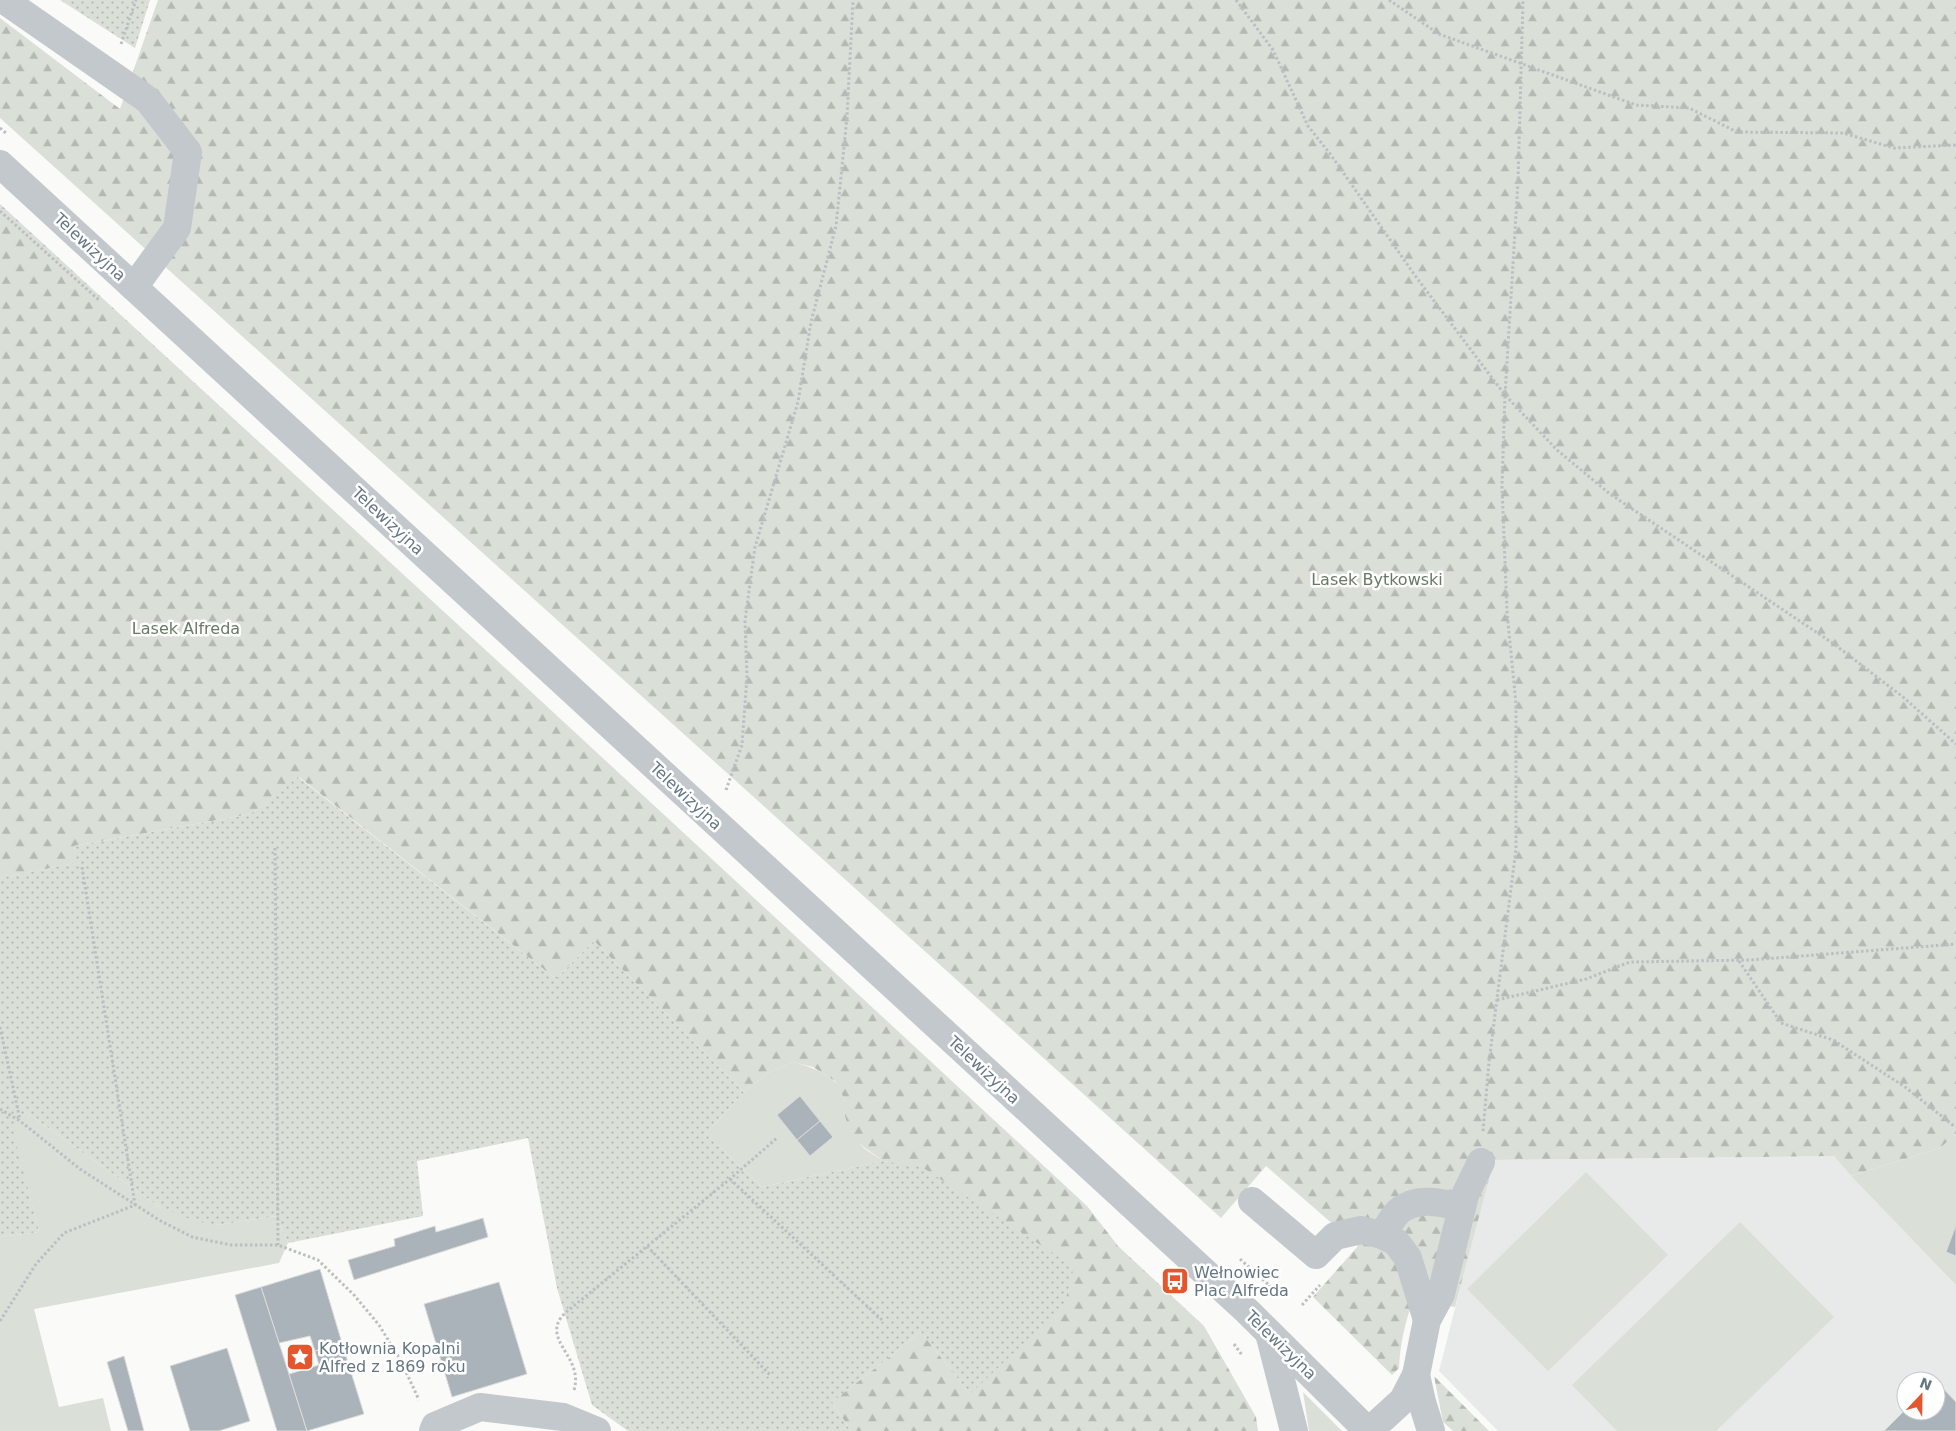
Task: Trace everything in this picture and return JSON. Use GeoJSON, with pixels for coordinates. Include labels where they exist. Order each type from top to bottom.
{"type":"FeatureCollection","features":[{"type":"Feature","properties":{"kind":"street"},"geometry":{"type":"LineString","coordinates":[[4,0],[148,100],[188,152],[177,228],[134,287]]}},
{"type":"Feature","properties":{"kind":"street","name":"Telewizyjna"},"geometry":{"type":"LineString","coordinates":[[0,164],[1269,1332],[1369,1431]]}},
{"type":"Feature","properties":{"kind":"street"},"geometry":{"type":"LineString","coordinates":[[1369,1431],[1403,1400],[1416,1376],[1426,1320],[1441,1294],[1462,1208],[1481,1162]]}},
{"type":"Feature","properties":{"kind":"street"},"geometry":{"type":"LineString","coordinates":[[1252,1201],[1316,1255],[1334,1236],[1361,1230],[1382,1235],[1396,1242],[1408,1258],[1426,1320]]}},
{"type":"Feature","properties":{"kind":"street"},"geometry":{"type":"LineString","coordinates":[[1382,1235],[1398,1212],[1410,1205],[1425,1202],[1442,1202],[1462,1208]]}},
{"type":"Feature","properties":{"kind":"street"},"geometry":{"type":"LineString","coordinates":[[1269,1332],[1294,1431]]}},
{"type":"Feature","properties":{"kind":"street"},"geometry":{"type":"LineString","coordinates":[[1416,1376],[1431,1431]]}},
{"type":"Feature","properties":{"kind":"street"},"geometry":{"type":"LineString","coordinates":[[434,1429],[480,1407],[563,1417],[598,1431]]}},
{"type":"Feature","properties":{"kind":"path"},"geometry":{"type":"LineString","coordinates":[[123,41],[136,0]]}},
{"type":"Feature","properties":{"kind":"path"},"geometry":{"type":"LineString","coordinates":[[726,790],[742,744],[747,677],[744,620],[755,547],[798,402],[811,322],[836,226],[847,117],[853,0]]}},
{"type":"Feature","properties":{"kind":"path"},"geometry":{"type":"LineString","coordinates":[[1236,0],[1273,50],[1308,126],[1331,155],[1416,277],[1505,395],[1557,450],[1610,494],[1834,644],[1903,697],[1956,744]]}},
{"type":"Feature","properties":{"kind":"path"},"geometry":{"type":"LineString","coordinates":[[1389,0],[1439,34],[1636,105],[1689,108],[1737,132],[1843,133],[1894,148],[1956,145]]}},
{"type":"Feature","properties":{"kind":"path"},"geometry":{"type":"LineString","coordinates":[[1481,1162],[1489,1062],[1516,840],[1516,704],[1506,612],[1502,486],[1505,395],[1518,182],[1523,0]]}},
{"type":"Feature","properties":{"kind":"path"},"geometry":{"type":"LineString","coordinates":[[274,848],[278,1245]]}},
{"type":"Feature","properties":{"kind":"path"},"geometry":{"type":"LineString","coordinates":[[82,867],[135,1205]]}},
{"type":"Feature","properties":{"kind":"path"},"geometry":{"type":"LineString","coordinates":[[1497,1000],[1586,979],[1630,962],[1738,960],[1956,944]]}},
{"type":"Feature","properties":{"kind":"path"},"geometry":{"type":"LineString","coordinates":[[1738,960],[1781,1023],[1832,1040],[1905,1087],[1956,1126]]}},
{"type":"Feature","properties":{"kind":"path"},"geometry":{"type":"LineString","coordinates":[[0,1027],[20,1121]]}},
{"type":"Feature","properties":{"kind":"path"},"geometry":{"type":"LineString","coordinates":[[0,1108],[20,1121],[80,1169],[158,1220],[192,1237],[230,1245],[278,1245],[318,1260],[354,1295],[379,1325],[401,1361],[434,1429]]}},
{"type":"Feature","properties":{"kind":"path"},"geometry":{"type":"LineString","coordinates":[[563,1417],[572,1400],[577,1380],[573,1362],[564,1350],[557,1334],[558,1322],[565,1313],[777,1138]]}},
{"type":"Feature","properties":{"kind":"path"},"geometry":{"type":"LineString","coordinates":[[730,1178],[882,1320]]}},
{"type":"Feature","properties":{"kind":"path"},"geometry":{"type":"LineString","coordinates":[[0,1321],[36,1264],[64,1233],[135,1205]]}},
{"type":"Feature","properties":{"kind":"path"},"geometry":{"type":"LineString","coordinates":[[647,1246],[770,1376]]}},
{"type":"Feature","properties":{"kind":"shaded area"},"geometry":{"type":"Polygon","coordinates":[[[1834,1156],[1956,1285],[1956,1431],[1498,1431],[1439,1371],[1493,1160],[1834,1156]]]}},
{"type":"Feature","properties":{"kind":"green space"},"geometry":{"type":"Polygon","coordinates":[[[60,0],[150,0],[135,48],[60,0]]]}},
{"type":"Feature","properties":{"kind":"green space","name":"Lasek Bytkowski"},"geometry":{"type":"Polygon","coordinates":[[[158,0],[1956,0],[1956,1134],[1940,1148],[1851,1176],[1834,1156],[1494,1160],[1455,1307],[1413,1300],[1403,1334],[1399,1368],[1392,1375],[1313,1297],[1358,1246],[1266,1166],[1221,1218],[0,118],[0,18],[120,109],[158,0]]]}},
{"type":"Feature","properties":{"kind":"green space","name":"Lasek Alfreda"},"geometry":{"type":"Polygon","coordinates":[[[0,204],[1087,1206],[1118,1246],[1204,1326],[1256,1417],[1258,1431],[851,1431],[832,1402],[921,1332],[970,1394],[922,1168],[883,1161],[857,1142],[850,1131],[845,1116],[845,1100],[835,1081],[813,1067],[793,1062],[768,1073],[744,1092],[594,941],[556,979],[299,777],[251,814],[74,846],[76,863],[0,878],[0,204]]]}},
{"type":"Feature","properties":{"kind":"green space"},"geometry":{"type":"Polygon","coordinates":[[[298,777],[556,979],[594,941],[744,1092],[706,1134],[762,1187],[883,1161],[922,1167],[1074,1267],[1064,1306],[970,1394],[921,1332],[832,1402],[851,1431],[628,1431],[592,1405],[557,1288],[528,1138],[417,1161],[423,1216],[288,1243],[276,1216],[218,1225],[195,1221],[158,1206],[26,1112],[13,1130],[39,1232],[0,1237],[0,878],[75,863],[74,846],[251,814],[298,777]]]}},
{"type":"Feature","properties":{"kind":"green space"},"geometry":{"type":"Polygon","coordinates":[[[793,1062],[826,1075],[839,1086],[843,1094],[848,1123],[852,1133],[863,1148],[883,1161],[762,1187],[706,1134],[744,1092],[768,1073],[793,1062]]]}},
{"type":"Feature","properties":{"kind":"green space"},"geometry":{"type":"Polygon","coordinates":[[[26,1112],[158,1206],[218,1225],[276,1216],[288,1243],[279,1263],[34,1309],[59,1407],[103,1398],[111,1431],[0,1431],[0,1237],[39,1232],[12,1129],[26,1112]]]}},
{"type":"Feature","properties":{"kind":"green space"},"geometry":{"type":"Polygon","coordinates":[[[1956,1134],[1956,1285],[1851,1176],[1940,1148],[1956,1134]]]}},
{"type":"Feature","properties":{"kind":"green space"},"geometry":{"type":"Polygon","coordinates":[[[1586,1172],[1668,1255],[1548,1371],[1467,1289],[1586,1172]]]}},
{"type":"Feature","properties":{"kind":"green space"},"geometry":{"type":"Polygon","coordinates":[[[1740,1222],[1834,1317],[1716,1431],[1617,1431],[1572,1385],[1740,1222]]]}},
{"type":"Feature","properties":{"kind":"green space"},"geometry":{"type":"Polygon","coordinates":[[[1434,1376],[1489,1431],[1453,1431],[1443,1422],[1434,1376]]]}},
{"type":"Feature","properties":{"kind":"green space"},"geometry":{"type":"Polygon","coordinates":[[[1303,1392],[1342,1431],[1309,1431],[1303,1392]]]}},
{"type":"Feature","properties":{"kind":"building"},"geometry":{"type":"Polygon","coordinates":[[[800,1096],[820,1121],[797,1140],[777,1115],[800,1096]]]}},
{"type":"Feature","properties":{"kind":"building"},"geometry":{"type":"Polygon","coordinates":[[[820,1121],[833,1137],[810,1156],[797,1140],[820,1121]]]}},
{"type":"Feature","properties":{"kind":"building"},"geometry":{"type":"Polygon","coordinates":[[[483,1218],[488,1237],[354,1280],[348,1260],[395,1246],[394,1239],[435,1226],[436,1232],[483,1218]]]}},
{"type":"Feature","properties":{"kind":"building"},"geometry":{"type":"Polygon","coordinates":[[[1956,1225],[1956,1256],[1946,1252],[1956,1225]]]}},
{"type":"Feature","properties":{"kind":"building"},"geometry":{"type":"Polygon","coordinates":[[[320,1269],[342,1343],[315,1351],[310,1336],[279,1343],[261,1287],[320,1269]]]}},
{"type":"Feature","properties":{"kind":"building"},"geometry":{"type":"Polygon","coordinates":[[[499,1282],[527,1374],[452,1397],[424,1304],[499,1282]]]}},
{"type":"Feature","properties":{"kind":"building"},"geometry":{"type":"Polygon","coordinates":[[[261,1287],[307,1431],[277,1431],[235,1295],[261,1287]]]}},
{"type":"Feature","properties":{"kind":"building"},"geometry":{"type":"Polygon","coordinates":[[[342,1343],[364,1414],[307,1431],[289,1374],[319,1365],[315,1351],[342,1343]]]}},
{"type":"Feature","properties":{"kind":"building"},"geometry":{"type":"Polygon","coordinates":[[[227,1348],[250,1421],[219,1431],[190,1431],[170,1366],[227,1348]]]}},
{"type":"Feature","properties":{"kind":"building"},"geometry":{"type":"Polygon","coordinates":[[[124,1356],[144,1431],[128,1431],[107,1362],[124,1356]]]}},
{"type":"Feature","properties":{"kind":"building"},"geometry":{"type":"Polygon","coordinates":[[[1946,1392],[1956,1402],[1956,1431],[1884,1431],[1896,1419],[1896,1421],[1946,1421],[1946,1392]]]}},
{"type":"Feature","properties":{"kind":"place","name":"Wełnowiec Plac Alfreda"},"geometry":{"type":"Point","coordinates":[1175,1281]}},
{"type":"Feature","properties":{"kind":"place","name":"Kotłownia Kopalni Alfred z 1869 roku"},"geometry":{"type":"Point","coordinates":[300,1357]}}]}
